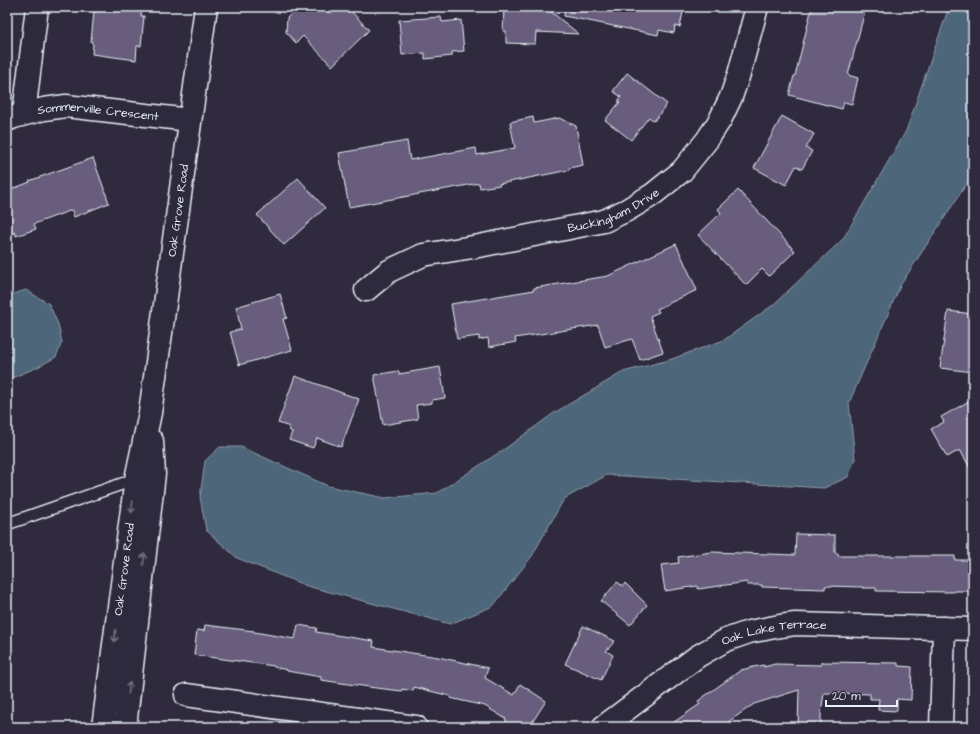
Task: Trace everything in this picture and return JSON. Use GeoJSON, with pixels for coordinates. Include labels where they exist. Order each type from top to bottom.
{"type":"FeatureCollection","features":[{"type":"Feature","properties":{"kind":"street"},"geometry":{"type":"LineString","coordinates":[[15,117],[37,7]]}},
{"type":"Feature","properties":{"kind":"street","name":"Oak Grove Road"},"geometry":{"type":"LineString","coordinates":[[103,727],[136,479],[150,414],[206,7]]}},
{"type":"Feature","properties":{"kind":"street","name":"Buckingham Drive"},"geometry":{"type":"LineString","coordinates":[[366,290],[389,271],[423,255],[479,246],[604,221],[627,210],[652,195],[682,171],[707,140],[720,120],[731,97],[739,74],[757,7]]}},
{"type":"Feature","properties":{"kind":"street","name":"Sommerville Crescent"},"geometry":{"type":"LineString","coordinates":[[15,117],[44,109],[66,106],[190,120]]}},
{"type":"Feature","properties":{"kind":"street","name":"Oak Grove Road"},"geometry":{"type":"LineString","coordinates":[[125,727],[154,474],[150,414]]}},
{"type":"Feature","properties":{"kind":"street","name":"Oak Lake Terrace"},"geometry":{"type":"LineString","coordinates":[[603,727],[698,656],[726,640],[749,632],[795,624],[973,629]]}},
{"type":"Feature","properties":{"kind":"street"},"geometry":{"type":"LineString","coordinates":[[941,727],[944,628]]}},
{"type":"Feature","properties":{"kind":"street"},"geometry":{"type":"LineString","coordinates":[[186,695],[416,727]]}},
{"type":"Feature","properties":{"kind":"lane"},"geometry":{"type":"LineString","coordinates":[[7,524],[136,479]]}},
{"type":"Feature","properties":{"kind":"water"},"geometry":{"type":"Polygon","coordinates":[[[949,7],[973,7],[973,174],[901,284],[849,403],[855,459],[848,477],[824,488],[607,475],[564,499],[532,556],[493,606],[450,624],[307,586],[237,558],[206,530],[200,497],[205,461],[220,447],[241,447],[328,486],[385,498],[437,493],[506,448],[554,413],[623,372],[669,360],[724,340],[773,305],[843,239],[906,131],[949,7]]]}},
{"type":"Feature","properties":{"kind":"water"},"geometry":{"type":"Polygon","coordinates":[[[26,290],[49,304],[58,324],[62,342],[56,357],[38,367],[7,380],[7,296],[26,290]]]}},
{"type":"Feature","properties":{"kind":"building"},"geometry":{"type":"Polygon","coordinates":[[[98,7],[142,7],[141,16],[144,16],[141,46],[137,46],[136,60],[92,54],[93,44],[91,42],[94,11],[97,12],[98,7]]]}},
{"type":"Feature","properties":{"kind":"building"},"geometry":{"type":"Polygon","coordinates":[[[298,7],[347,7],[369,30],[332,66],[303,36],[296,43],[286,32],[287,18],[298,7]]]}},
{"type":"Feature","properties":{"kind":"building"},"geometry":{"type":"Polygon","coordinates":[[[504,7],[545,7],[579,34],[536,32],[535,44],[506,43],[506,31],[503,31],[504,7]]]}},
{"type":"Feature","properties":{"kind":"building"},"geometry":{"type":"Polygon","coordinates":[[[565,7],[684,7],[680,27],[675,26],[674,33],[659,30],[658,35],[564,16],[565,7]]]}},
{"type":"Feature","properties":{"kind":"building"},"geometry":{"type":"Polygon","coordinates":[[[812,7],[866,7],[848,75],[858,78],[852,104],[844,102],[842,109],[789,95],[812,7]]]}},
{"type":"Feature","properties":{"kind":"building"},"geometry":{"type":"Polygon","coordinates":[[[441,17],[442,22],[461,20],[464,51],[452,52],[452,56],[425,59],[425,53],[402,55],[399,20],[441,17]]]}},
{"type":"Feature","properties":{"kind":"building"},"geometry":{"type":"Polygon","coordinates":[[[627,73],[667,104],[654,121],[649,117],[631,140],[605,120],[620,102],[618,101],[621,97],[613,91],[627,73]]]}},
{"type":"Feature","properties":{"kind":"building"},"geometry":{"type":"Polygon","coordinates":[[[782,116],[814,134],[806,148],[812,151],[802,169],[796,166],[786,185],[754,168],[782,116]]]}},
{"type":"Feature","properties":{"kind":"building"},"geometry":{"type":"Polygon","coordinates":[[[533,117],[534,123],[559,118],[576,126],[583,165],[569,168],[569,170],[499,184],[500,185],[480,188],[479,183],[349,207],[339,153],[407,141],[410,160],[476,148],[477,155],[515,148],[510,122],[533,117]]]}},
{"type":"Feature","properties":{"kind":"building"},"geometry":{"type":"Polygon","coordinates":[[[93,158],[109,203],[74,217],[72,210],[34,224],[36,229],[16,236],[15,232],[7,235],[7,191],[30,182],[29,181],[93,158]]]}},
{"type":"Feature","properties":{"kind":"building"},"geometry":{"type":"Polygon","coordinates":[[[298,178],[325,208],[284,245],[257,215],[298,178]]]}},
{"type":"Feature","properties":{"kind":"building"},"geometry":{"type":"Polygon","coordinates":[[[738,190],[795,251],[769,276],[762,269],[746,285],[698,235],[721,213],[718,209],[738,190]]]}},
{"type":"Feature","properties":{"kind":"building"},"geometry":{"type":"Polygon","coordinates":[[[676,244],[697,290],[657,309],[659,312],[650,316],[663,352],[640,360],[632,339],[605,347],[598,325],[515,338],[516,342],[489,347],[488,338],[479,340],[479,336],[457,339],[451,304],[608,276],[676,244]]]}},
{"type":"Feature","properties":{"kind":"building"},"geometry":{"type":"Polygon","coordinates":[[[280,294],[287,318],[283,319],[292,350],[239,365],[230,332],[241,329],[236,307],[280,294]]]}},
{"type":"Feature","properties":{"kind":"building"},"geometry":{"type":"Polygon","coordinates":[[[948,311],[973,314],[973,372],[940,368],[948,311]]]}},
{"type":"Feature","properties":{"kind":"building"},"geometry":{"type":"Polygon","coordinates":[[[440,367],[445,398],[432,400],[432,403],[416,405],[418,419],[383,425],[374,375],[399,371],[399,374],[440,367]]]}},
{"type":"Feature","properties":{"kind":"building"},"geometry":{"type":"Polygon","coordinates":[[[295,376],[359,399],[341,447],[317,438],[313,448],[289,440],[292,432],[289,430],[290,427],[278,423],[295,376]]]}},
{"type":"Feature","properties":{"kind":"building"},"geometry":{"type":"Polygon","coordinates":[[[973,399],[973,473],[960,450],[947,457],[931,429],[944,422],[941,417],[973,399]]]}},
{"type":"Feature","properties":{"kind":"building"},"geometry":{"type":"Polygon","coordinates":[[[796,534],[835,535],[835,553],[838,553],[838,556],[955,556],[955,560],[973,560],[973,591],[876,591],[876,588],[825,586],[825,589],[762,587],[762,585],[747,585],[747,582],[698,589],[697,586],[665,591],[661,565],[679,563],[678,557],[712,552],[795,555],[796,534]]]}},
{"type":"Feature","properties":{"kind":"building"},"geometry":{"type":"Polygon","coordinates":[[[617,582],[623,586],[625,583],[647,605],[630,625],[601,601],[617,582]]]}},
{"type":"Feature","properties":{"kind":"building"},"geometry":{"type":"Polygon","coordinates":[[[205,625],[254,631],[295,639],[298,625],[317,628],[316,632],[374,641],[373,647],[438,657],[488,668],[485,678],[514,695],[520,684],[546,701],[529,727],[513,727],[506,722],[506,719],[485,706],[450,698],[450,696],[414,687],[413,691],[402,689],[402,691],[321,680],[321,677],[287,671],[274,666],[194,655],[197,630],[204,631],[205,625]]]}},
{"type":"Feature","properties":{"kind":"building"},"geometry":{"type":"Polygon","coordinates":[[[583,626],[615,641],[606,651],[613,655],[601,680],[565,664],[583,626]]]}},
{"type":"Feature","properties":{"kind":"building"},"geometry":{"type":"Polygon","coordinates":[[[821,662],[898,663],[898,666],[912,667],[911,700],[897,699],[897,711],[878,710],[879,699],[870,699],[870,694],[824,693],[821,713],[821,727],[798,727],[799,690],[754,704],[721,727],[667,727],[700,704],[698,701],[741,670],[775,664],[821,665],[821,662]]]}}]}
